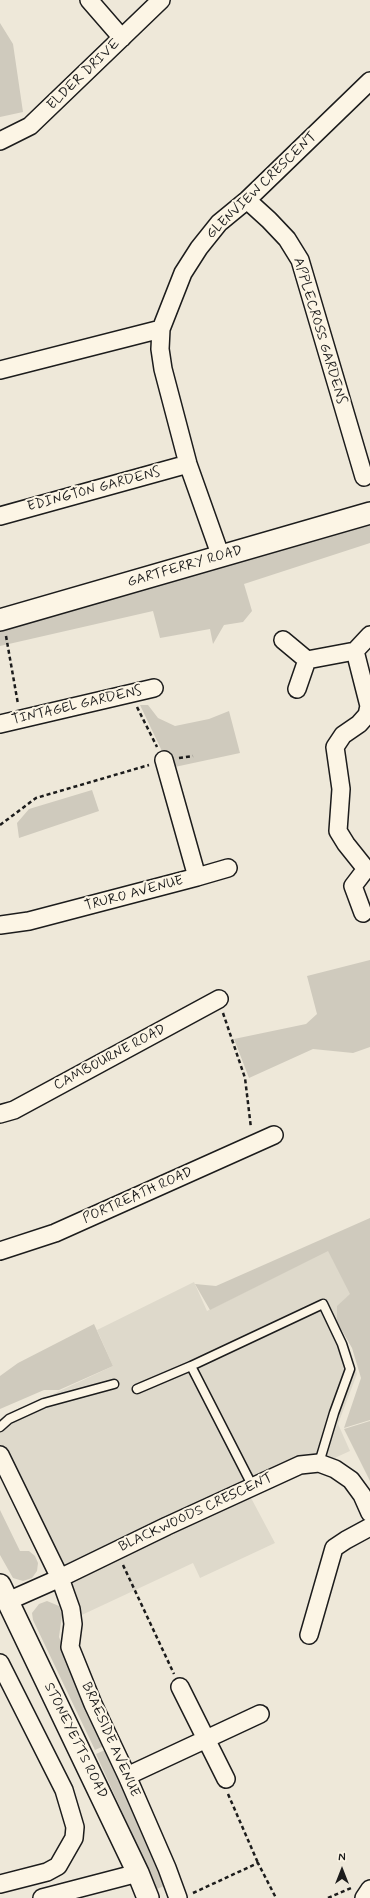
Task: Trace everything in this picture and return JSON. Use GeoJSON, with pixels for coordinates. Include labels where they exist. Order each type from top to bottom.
{"type":"FeatureCollection","features":[{"type":"Feature","properties":{"kind":"street"},"geometry":{"type":"LineString","coordinates":[[89,0],[122,38]]}},
{"type":"Feature","properties":{"kind":"street","name":"ELDER DRIVE"},"geometry":{"type":"LineString","coordinates":[[0,141],[30,126],[161,0]]}},
{"type":"Feature","properties":{"kind":"street","name":"GLENVIEW CRESCENT"},"geometry":{"type":"LineString","coordinates":[[221,557],[188,464],[163,369],[160,349],[161,329],[183,274],[199,248],[219,223],[247,200],[370,81]]}},
{"type":"Feature","properties":{"kind":"street","name":"APPLECROSS GARDENS"},"geometry":{"type":"LineString","coordinates":[[247,200],[287,238],[300,260],[364,477]]}},
{"type":"Feature","properties":{"kind":"street"},"geometry":{"type":"LineString","coordinates":[[0,370],[161,329]]}},
{"type":"Feature","properties":{"kind":"street","name":"EDINGTON GARDENS"},"geometry":{"type":"LineString","coordinates":[[0,516],[188,464]]}},
{"type":"Feature","properties":{"kind":"street","name":"GARTFERRY ROAD"},"geometry":{"type":"LineString","coordinates":[[2,620],[370,513]]}},
{"type":"Feature","properties":{"kind":"street"},"geometry":{"type":"LineString","coordinates":[[307,660],[355,651],[370,635]]}},
{"type":"Feature","properties":{"kind":"street"},"geometry":{"type":"LineString","coordinates":[[283,640],[307,660]]}},
{"type":"Feature","properties":{"kind":"street"},"geometry":{"type":"LineString","coordinates":[[355,651],[369,706],[367,715],[359,724],[343,735],[335,747],[341,790],[338,831],[346,844],[368,869],[347,889],[363,912]]}},
{"type":"Feature","properties":{"kind":"street"},"geometry":{"type":"LineString","coordinates":[[297,689],[307,660]]}},
{"type":"Feature","properties":{"kind":"street","name":"TINTAGEL GARDENS"},"geometry":{"type":"LineString","coordinates":[[0,724],[154,688]]}},
{"type":"Feature","properties":{"kind":"street","name":"TRURO AVENUE"},"geometry":{"type":"LineString","coordinates":[[0,925],[29,922],[197,877],[164,760]]}},
{"type":"Feature","properties":{"kind":"street"},"geometry":{"type":"LineString","coordinates":[[197,877],[228,868]]}},
{"type":"Feature","properties":{"kind":"street","name":"CAMBOURNE ROAD"},"geometry":{"type":"LineString","coordinates":[[0,1114],[14,1110],[219,999]]}},
{"type":"Feature","properties":{"kind":"street","name":"PORTREATH ROAD"},"geometry":{"type":"LineString","coordinates":[[0,1252],[56,1233],[246,1153],[274,1135]]}},
{"type":"Feature","properties":{"kind":"street","name":"BRAESIDE AVENUE"},"geometry":{"type":"LineString","coordinates":[[0,1455],[60,1578],[71,1609],[73,1624],[70,1647],[93,1704],[183,1896]]}},
{"type":"Feature","properties":{"kind":"street","name":"BLACKWOODS CRESCENT"},"geometry":{"type":"LineString","coordinates":[[4,1593],[60,1578],[253,1487],[281,1472],[300,1465],[319,1463],[335,1469],[351,1480],[362,1495],[370,1513]]}},
{"type":"Feature","properties":{"kind":"street"},"geometry":{"type":"LineString","coordinates":[[309,1635],[334,1548],[370,1527]]}},
{"type":"Feature","properties":{"kind":"street","name":"STONEYETTS ROAD"},"geometry":{"type":"LineString","coordinates":[[4,1593],[138,1872],[148,1898]]}},
{"type":"Feature","properties":{"kind":"street"},"geometry":{"type":"LineString","coordinates":[[0,1663],[64,1790],[75,1827],[74,1838],[58,1866],[47,1872],[0,1884]]}},
{"type":"Feature","properties":{"kind":"street"},"geometry":{"type":"LineString","coordinates":[[180,1687],[226,1779]]}},
{"type":"Feature","properties":{"kind":"street"},"geometry":{"type":"LineString","coordinates":[[127,1776],[260,1714]]}},
{"type":"Feature","properties":{"kind":"street"},"geometry":{"type":"LineString","coordinates":[[42,1898],[67,1896],[138,1872]]}},
{"type":"Feature","properties":{"kind":"lane"},"geometry":{"type":"LineString","coordinates":[[137,1389],[191,1366],[323,1304],[342,1344],[350,1369],[334,1413],[319,1463]]}},
{"type":"Feature","properties":{"kind":"lane"},"geometry":{"type":"LineString","coordinates":[[191,1366],[253,1487]]}},
{"type":"Feature","properties":{"kind":"lane"},"geometry":{"type":"LineString","coordinates":[[0,1427],[9,1419],[44,1403],[114,1384]]}},
{"type":"Feature","properties":{"kind":"path"},"geometry":{"type":"LineString","coordinates":[[2,620],[20,719]]}},
{"type":"Feature","properties":{"kind":"path"},"geometry":{"type":"LineString","coordinates":[[131,694],[164,760]]}},
{"type":"Feature","properties":{"kind":"path"},"geometry":{"type":"LineString","coordinates":[[0,825],[36,798],[164,760],[193,756]]}},
{"type":"Feature","properties":{"kind":"path"},"geometry":{"type":"LineString","coordinates":[[219,999],[245,1078],[246,1153]]}},
{"type":"Feature","properties":{"kind":"path"},"geometry":{"type":"LineString","coordinates":[[117,1550],[180,1687]]}},
{"type":"Feature","properties":{"kind":"path"},"geometry":{"type":"LineString","coordinates":[[226,1779],[228,1793],[258,1863],[276,1898]]}},
{"type":"Feature","properties":{"kind":"path"},"geometry":{"type":"LineString","coordinates":[[183,1896],[258,1863]]}},
{"type":"Feature","properties":{"kind":"path"},"geometry":{"type":"LineString","coordinates":[[328,1898],[363,1891]]}},
{"type":"Feature","properties":{"kind":"shaded area"},"geometry":{"type":"Polygon","coordinates":[[[0,23],[13,44],[23,112],[0,117],[0,23]]]}},
{"type":"Feature","properties":{"kind":"shaded area"},"geometry":{"type":"Polygon","coordinates":[[[370,524],[370,543],[244,584],[252,611],[243,622],[224,625],[213,644],[210,629],[160,638],[153,611],[0,646],[0,626],[370,524]]]}},
{"type":"Feature","properties":{"kind":"shaded area"},"geometry":{"type":"Polygon","coordinates":[[[140,705],[148,705],[158,718],[175,726],[209,719],[229,711],[240,753],[170,768],[140,705]]]}},
{"type":"Feature","properties":{"kind":"shaded area"},"geometry":{"type":"Polygon","coordinates":[[[92,790],[99,811],[19,838],[17,823],[29,809],[92,790]]]}},
{"type":"Feature","properties":{"kind":"shaded area"},"geometry":{"type":"Polygon","coordinates":[[[370,960],[370,1047],[353,1053],[313,1049],[249,1078],[234,1039],[306,1024],[317,1014],[307,976],[370,960]]]}},
{"type":"Feature","properties":{"kind":"shaded area"},"geometry":{"type":"Polygon","coordinates":[[[370,1218],[370,1420],[344,1428],[361,1378],[352,1348],[337,1322],[337,1306],[350,1294],[328,1251],[210,1310],[195,1284],[216,1286],[370,1218]]]}},
{"type":"Feature","properties":{"kind":"shaded area"},"geometry":{"type":"Polygon","coordinates":[[[328,1250],[351,1294],[337,1307],[337,1322],[352,1355],[357,1374],[338,1424],[350,1451],[250,1496],[275,1543],[200,1578],[193,1563],[71,1620],[0,1472],[0,1419],[113,1366],[97,1330],[194,1282],[207,1311],[328,1250]]]}},
{"type":"Feature","properties":{"kind":"shaded area"},"geometry":{"type":"Polygon","coordinates":[[[94,1324],[113,1366],[59,1390],[44,1390],[0,1409],[0,1376],[18,1363],[94,1324]]]}},
{"type":"Feature","properties":{"kind":"shaded area"},"geometry":{"type":"Polygon","coordinates":[[[370,1421],[370,1481],[344,1429],[370,1421]]]}},
{"type":"Feature","properties":{"kind":"shaded area"},"geometry":{"type":"Polygon","coordinates":[[[0,1510],[20,1551],[29,1551],[35,1556],[38,1563],[37,1571],[32,1578],[23,1581],[13,1578],[0,1555],[0,1510]]]}},
{"type":"Feature","properties":{"kind":"shaded area"},"geometry":{"type":"Polygon","coordinates":[[[47,1601],[59,1606],[62,1615],[59,1637],[104,1746],[95,1750],[33,1620],[32,1613],[39,1604],[47,1601]]]}},
{"type":"Feature","properties":{"kind":"shaded area"},"geometry":{"type":"Polygon","coordinates":[[[105,1750],[164,1886],[157,1889],[96,1754],[105,1750]]]}}]}
